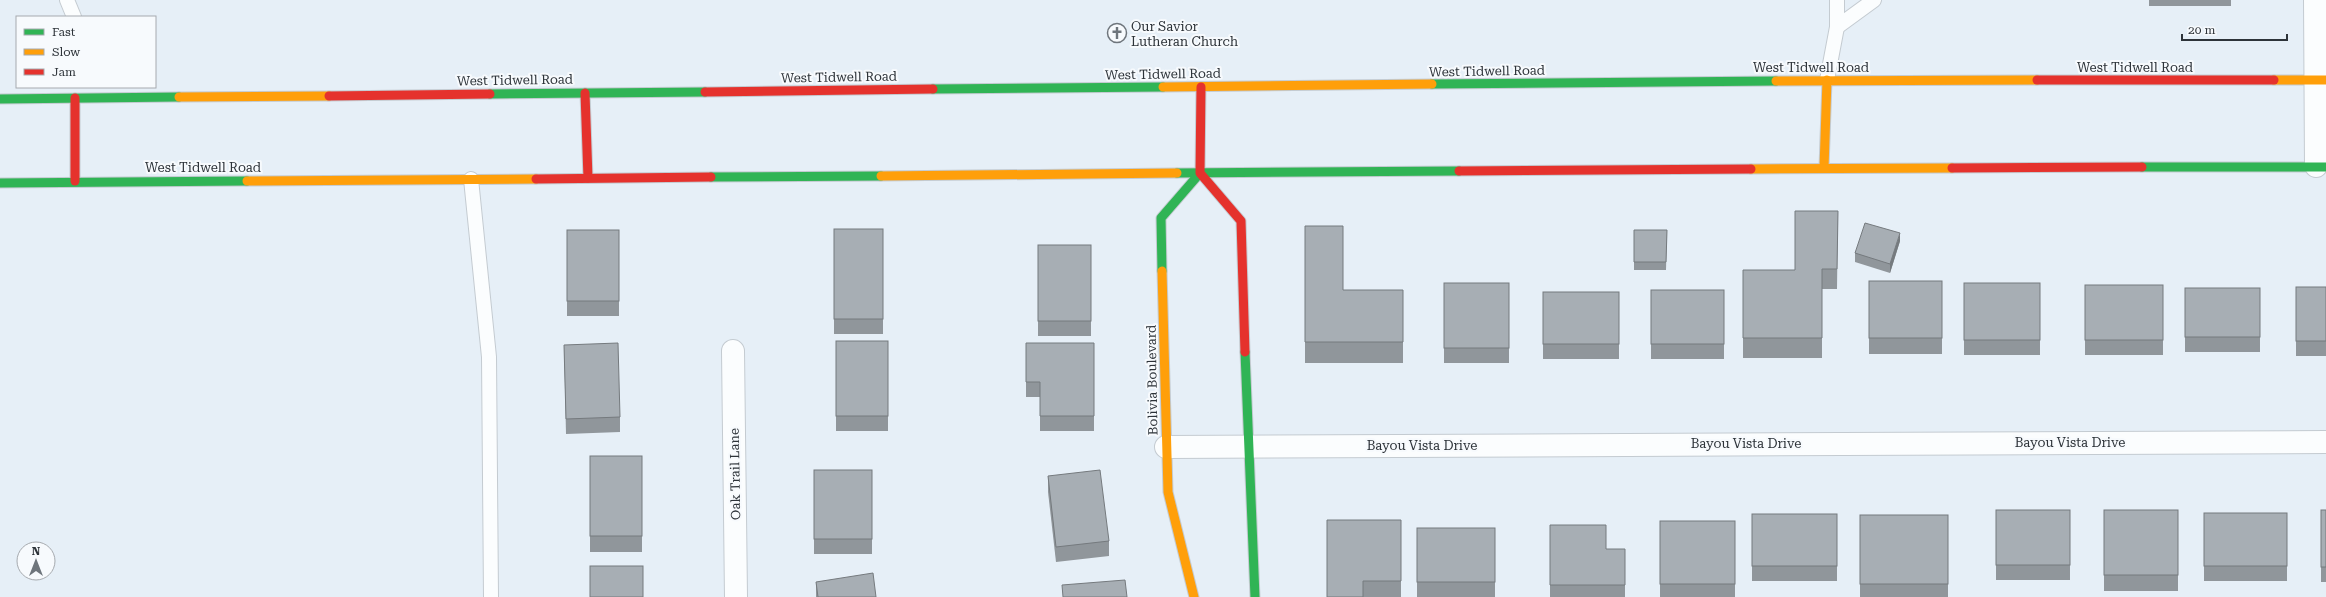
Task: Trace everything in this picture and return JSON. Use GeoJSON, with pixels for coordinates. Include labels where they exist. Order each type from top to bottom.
{"type":"FeatureCollection","features":[{"type":"Feature","properties":{"kind":"main road","name":"West Tidwell Road"},"geometry":{"type":"LineString","coordinates":[[0,99],[75,93],[585,93],[1828,80],[2320,80]]}},
{"type":"Feature","properties":{"kind":"main road"},"geometry":{"type":"LineString","coordinates":[[1824,168],[1828,80]]}},
{"type":"Feature","properties":{"kind":"main road"},"geometry":{"type":"LineString","coordinates":[[1201,87],[1200,173],[1241,221],[1248,446],[1255,597]]}},
{"type":"Feature","properties":{"kind":"main road"},"geometry":{"type":"LineString","coordinates":[[75,93],[75,181]]}},
{"type":"Feature","properties":{"kind":"main road"},"geometry":{"type":"LineString","coordinates":[[585,93],[588,178]]}},
{"type":"Feature","properties":{"kind":"main road","name":"West Tidwell Road"},"geometry":{"type":"LineString","coordinates":[[0,183],[75,181],[1824,168],[2321,166]]}},
{"type":"Feature","properties":{"kind":"main road","name":"Bolivia Boulevard"},"geometry":{"type":"LineString","coordinates":[[1194,597],[1168,492],[1161,218],[1200,173]]}},
{"type":"Feature","properties":{"kind":"street"},"geometry":{"type":"LineString","coordinates":[[2315,0],[2320,80],[2321,166]]}},
{"type":"Feature","properties":{"kind":"street","name":"Oak Trail Lane"},"geometry":{"type":"LineString","coordinates":[[733,351],[736,597]]}},
{"type":"Feature","properties":{"kind":"street","name":"Bayou Vista Drive"},"geometry":{"type":"LineString","coordinates":[[1166,447],[2326,442]]}},
{"type":"Feature","properties":{"kind":"lane"},"geometry":{"type":"LineString","coordinates":[[67,0],[74,16]]}},
{"type":"Feature","properties":{"kind":"lane"},"geometry":{"type":"LineString","coordinates":[[1828,80],[1837,27],[1837,0]]}},
{"type":"Feature","properties":{"kind":"lane"},"geometry":{"type":"LineString","coordinates":[[1837,27],[1874,0]]}},
{"type":"Feature","properties":{"kind":"lane"},"geometry":{"type":"LineString","coordinates":[[471,179],[489,357],[491,597]]}},
{"type":"Feature","properties":{"kind":"building"},"geometry":{"type":"Polygon","coordinates":[[[1795,211],[1838,211],[1837,269],[1822,269],[1822,338],[1743,338],[1743,270],[1795,270],[1795,211]]]}},
{"type":"Feature","properties":{"kind":"building"},"geometry":{"type":"Polygon","coordinates":[[[1865,223],[1900,233],[1890,264],[1855,253],[1865,223]]]}},
{"type":"Feature","properties":{"kind":"building"},"geometry":{"type":"Polygon","coordinates":[[[1305,226],[1343,226],[1343,290],[1403,290],[1403,342],[1305,342],[1305,226]]]}},
{"type":"Feature","properties":{"kind":"building"},"geometry":{"type":"Polygon","coordinates":[[[834,229],[883,229],[883,319],[834,319],[834,229]]]}},
{"type":"Feature","properties":{"kind":"building"},"geometry":{"type":"Polygon","coordinates":[[[567,230],[619,230],[619,301],[567,301],[567,230]]]}},
{"type":"Feature","properties":{"kind":"building"},"geometry":{"type":"Polygon","coordinates":[[[1634,230],[1667,230],[1666,262],[1634,262],[1634,230]]]}},
{"type":"Feature","properties":{"kind":"building"},"geometry":{"type":"Polygon","coordinates":[[[1038,245],[1091,245],[1091,321],[1038,321],[1038,245]]]}},
{"type":"Feature","properties":{"kind":"building"},"geometry":{"type":"Polygon","coordinates":[[[1869,281],[1942,281],[1942,338],[1869,338],[1869,281]]]}},
{"type":"Feature","properties":{"kind":"building"},"geometry":{"type":"Polygon","coordinates":[[[1444,283],[1509,283],[1509,348],[1444,348],[1444,283]]]}},
{"type":"Feature","properties":{"kind":"building"},"geometry":{"type":"Polygon","coordinates":[[[1964,283],[2040,283],[2040,340],[1964,340],[1964,283]]]}},
{"type":"Feature","properties":{"kind":"building"},"geometry":{"type":"Polygon","coordinates":[[[2085,285],[2163,285],[2163,340],[2085,340],[2085,285]]]}},
{"type":"Feature","properties":{"kind":"building"},"geometry":{"type":"Polygon","coordinates":[[[2296,287],[2326,287],[2326,341],[2296,341],[2296,287]]]}},
{"type":"Feature","properties":{"kind":"building"},"geometry":{"type":"Polygon","coordinates":[[[2185,288],[2260,288],[2260,337],[2185,337],[2185,288]]]}},
{"type":"Feature","properties":{"kind":"building"},"geometry":{"type":"Polygon","coordinates":[[[1651,290],[1724,290],[1724,344],[1651,344],[1651,290]]]}},
{"type":"Feature","properties":{"kind":"building"},"geometry":{"type":"Polygon","coordinates":[[[1543,292],[1619,292],[1619,344],[1543,344],[1543,292]]]}},
{"type":"Feature","properties":{"kind":"building"},"geometry":{"type":"Polygon","coordinates":[[[836,341],[888,341],[888,416],[836,416],[836,341]]]}},
{"type":"Feature","properties":{"kind":"building"},"geometry":{"type":"Polygon","coordinates":[[[618,343],[620,417],[566,419],[564,345],[618,343]]]}},
{"type":"Feature","properties":{"kind":"building"},"geometry":{"type":"Polygon","coordinates":[[[1026,343],[1094,343],[1094,416],[1040,416],[1040,382],[1026,382],[1026,343]]]}},
{"type":"Feature","properties":{"kind":"building"},"geometry":{"type":"Polygon","coordinates":[[[590,456],[642,456],[642,536],[590,536],[590,456]]]}},
{"type":"Feature","properties":{"kind":"building"},"geometry":{"type":"Polygon","coordinates":[[[814,470],[872,470],[872,539],[814,539],[814,470]]]}},
{"type":"Feature","properties":{"kind":"building"},"geometry":{"type":"Polygon","coordinates":[[[1100,470],[1109,541],[1056,547],[1048,476],[1100,470]]]}},
{"type":"Feature","properties":{"kind":"building"},"geometry":{"type":"Polygon","coordinates":[[[1996,510],[2070,510],[2070,565],[1996,565],[1996,510]]]}},
{"type":"Feature","properties":{"kind":"building"},"geometry":{"type":"Polygon","coordinates":[[[2104,510],[2178,510],[2178,575],[2104,575],[2104,510]]]}},
{"type":"Feature","properties":{"kind":"building"},"geometry":{"type":"Polygon","coordinates":[[[2321,510],[2326,510],[2326,567],[2321,567],[2321,510]]]}},
{"type":"Feature","properties":{"kind":"building"},"geometry":{"type":"Polygon","coordinates":[[[2204,513],[2287,513],[2287,566],[2204,566],[2204,513]]]}},
{"type":"Feature","properties":{"kind":"building"},"geometry":{"type":"Polygon","coordinates":[[[1752,514],[1837,514],[1837,566],[1752,566],[1752,514]]]}},
{"type":"Feature","properties":{"kind":"building"},"geometry":{"type":"Polygon","coordinates":[[[1860,515],[1948,515],[1948,584],[1860,584],[1860,515]]]}},
{"type":"Feature","properties":{"kind":"building"},"geometry":{"type":"Polygon","coordinates":[[[1327,520],[1401,520],[1401,581],[1363,581],[1363,597],[1327,597],[1327,520]]]}},
{"type":"Feature","properties":{"kind":"building"},"geometry":{"type":"Polygon","coordinates":[[[1660,521],[1735,521],[1735,584],[1660,584],[1660,521]]]}},
{"type":"Feature","properties":{"kind":"building"},"geometry":{"type":"Polygon","coordinates":[[[1550,525],[1606,525],[1606,549],[1625,549],[1625,585],[1550,585],[1550,525]]]}},
{"type":"Feature","properties":{"kind":"building"},"geometry":{"type":"Polygon","coordinates":[[[1417,528],[1495,528],[1495,582],[1417,582],[1417,528]]]}},
{"type":"Feature","properties":{"kind":"building"},"geometry":{"type":"Polygon","coordinates":[[[590,566],[643,566],[643,597],[590,597],[590,566]]]}},
{"type":"Feature","properties":{"kind":"building"},"geometry":{"type":"Polygon","coordinates":[[[873,573],[876,597],[818,597],[816,582],[873,573]]]}},
{"type":"Feature","properties":{"kind":"building"},"geometry":{"type":"Polygon","coordinates":[[[1125,580],[1127,597],[1063,597],[1062,585],[1125,580]]]}},
{"type":"Feature","properties":{"kind":"traffic: fast"},"geometry":{"type":"LineString","coordinates":[[1432,84],[1776,81]]}},
{"type":"Feature","properties":{"kind":"traffic: fast"},"geometry":{"type":"LineString","coordinates":[[933,89],[1163,87]]}},
{"type":"Feature","properties":{"kind":"traffic: fast"},"geometry":{"type":"LineString","coordinates":[[490,94],[705,92]]}},
{"type":"Feature","properties":{"kind":"traffic: fast"},"geometry":{"type":"LineString","coordinates":[[0,99],[179,97]]}},
{"type":"Feature","properties":{"kind":"traffic: fast"},"geometry":{"type":"LineString","coordinates":[[2142,167],[2326,167]]}},
{"type":"Feature","properties":{"kind":"traffic: fast"},"geometry":{"type":"LineString","coordinates":[[1177,173],[1459,171]]}},
{"type":"Feature","properties":{"kind":"traffic: fast"},"geometry":{"type":"LineString","coordinates":[[1162,271],[1161,218],[1200,173]]}},
{"type":"Feature","properties":{"kind":"traffic: fast"},"geometry":{"type":"LineString","coordinates":[[711,177],[881,176]]}},
{"type":"Feature","properties":{"kind":"traffic: fast"},"geometry":{"type":"LineString","coordinates":[[0,183],[247,181]]}},
{"type":"Feature","properties":{"kind":"traffic: fast"},"geometry":{"type":"LineString","coordinates":[[1245,352],[1255,597]]}},
{"type":"Feature","properties":{"kind":"traffic: slow"},"geometry":{"type":"LineString","coordinates":[[1824,168],[1827,80]]}},
{"type":"Feature","properties":{"kind":"traffic: slow"},"geometry":{"type":"LineString","coordinates":[[1776,81],[2037,80]]}},
{"type":"Feature","properties":{"kind":"traffic: slow"},"geometry":{"type":"LineString","coordinates":[[2274,80],[2326,80]]}},
{"type":"Feature","properties":{"kind":"traffic: slow"},"geometry":{"type":"LineString","coordinates":[[1163,87],[1432,84]]}},
{"type":"Feature","properties":{"kind":"traffic: slow"},"geometry":{"type":"LineString","coordinates":[[179,97],[329,96]]}},
{"type":"Feature","properties":{"kind":"traffic: slow"},"geometry":{"type":"LineString","coordinates":[[1751,169],[1952,168]]}},
{"type":"Feature","properties":{"kind":"traffic: slow"},"geometry":{"type":"LineString","coordinates":[[881,176],[1177,173]]}},
{"type":"Feature","properties":{"kind":"traffic: slow"},"geometry":{"type":"LineString","coordinates":[[247,181],[536,179]]}},
{"type":"Feature","properties":{"kind":"traffic: slow"},"geometry":{"type":"LineString","coordinates":[[1162,271],[1168,492],[1194,597]]}},
{"type":"Feature","properties":{"kind":"traffic: jam"},"geometry":{"type":"LineString","coordinates":[[2037,80],[2274,80]]}},
{"type":"Feature","properties":{"kind":"traffic: jam"},"geometry":{"type":"LineString","coordinates":[[1201,87],[1200,173],[1241,221],[1245,352]]}},
{"type":"Feature","properties":{"kind":"traffic: jam"},"geometry":{"type":"LineString","coordinates":[[705,92],[933,89]]}},
{"type":"Feature","properties":{"kind":"traffic: jam"},"geometry":{"type":"LineString","coordinates":[[585,93],[588,178]]}},
{"type":"Feature","properties":{"kind":"traffic: jam"},"geometry":{"type":"LineString","coordinates":[[329,96],[490,94]]}},
{"type":"Feature","properties":{"kind":"traffic: jam"},"geometry":{"type":"LineString","coordinates":[[75,98],[75,181]]}},
{"type":"Feature","properties":{"kind":"traffic: jam"},"geometry":{"type":"LineString","coordinates":[[1952,168],[2142,167]]}},
{"type":"Feature","properties":{"kind":"traffic: jam"},"geometry":{"type":"LineString","coordinates":[[1459,171],[1751,169]]}},
{"type":"Feature","properties":{"kind":"traffic: jam"},"geometry":{"type":"LineString","coordinates":[[536,179],[711,177]]}},
{"type":"Feature","properties":{"kind":"place","name":"Our Savior Lutheran Church"},"geometry":{"type":"Point","coordinates":[1117,33]}}]}
